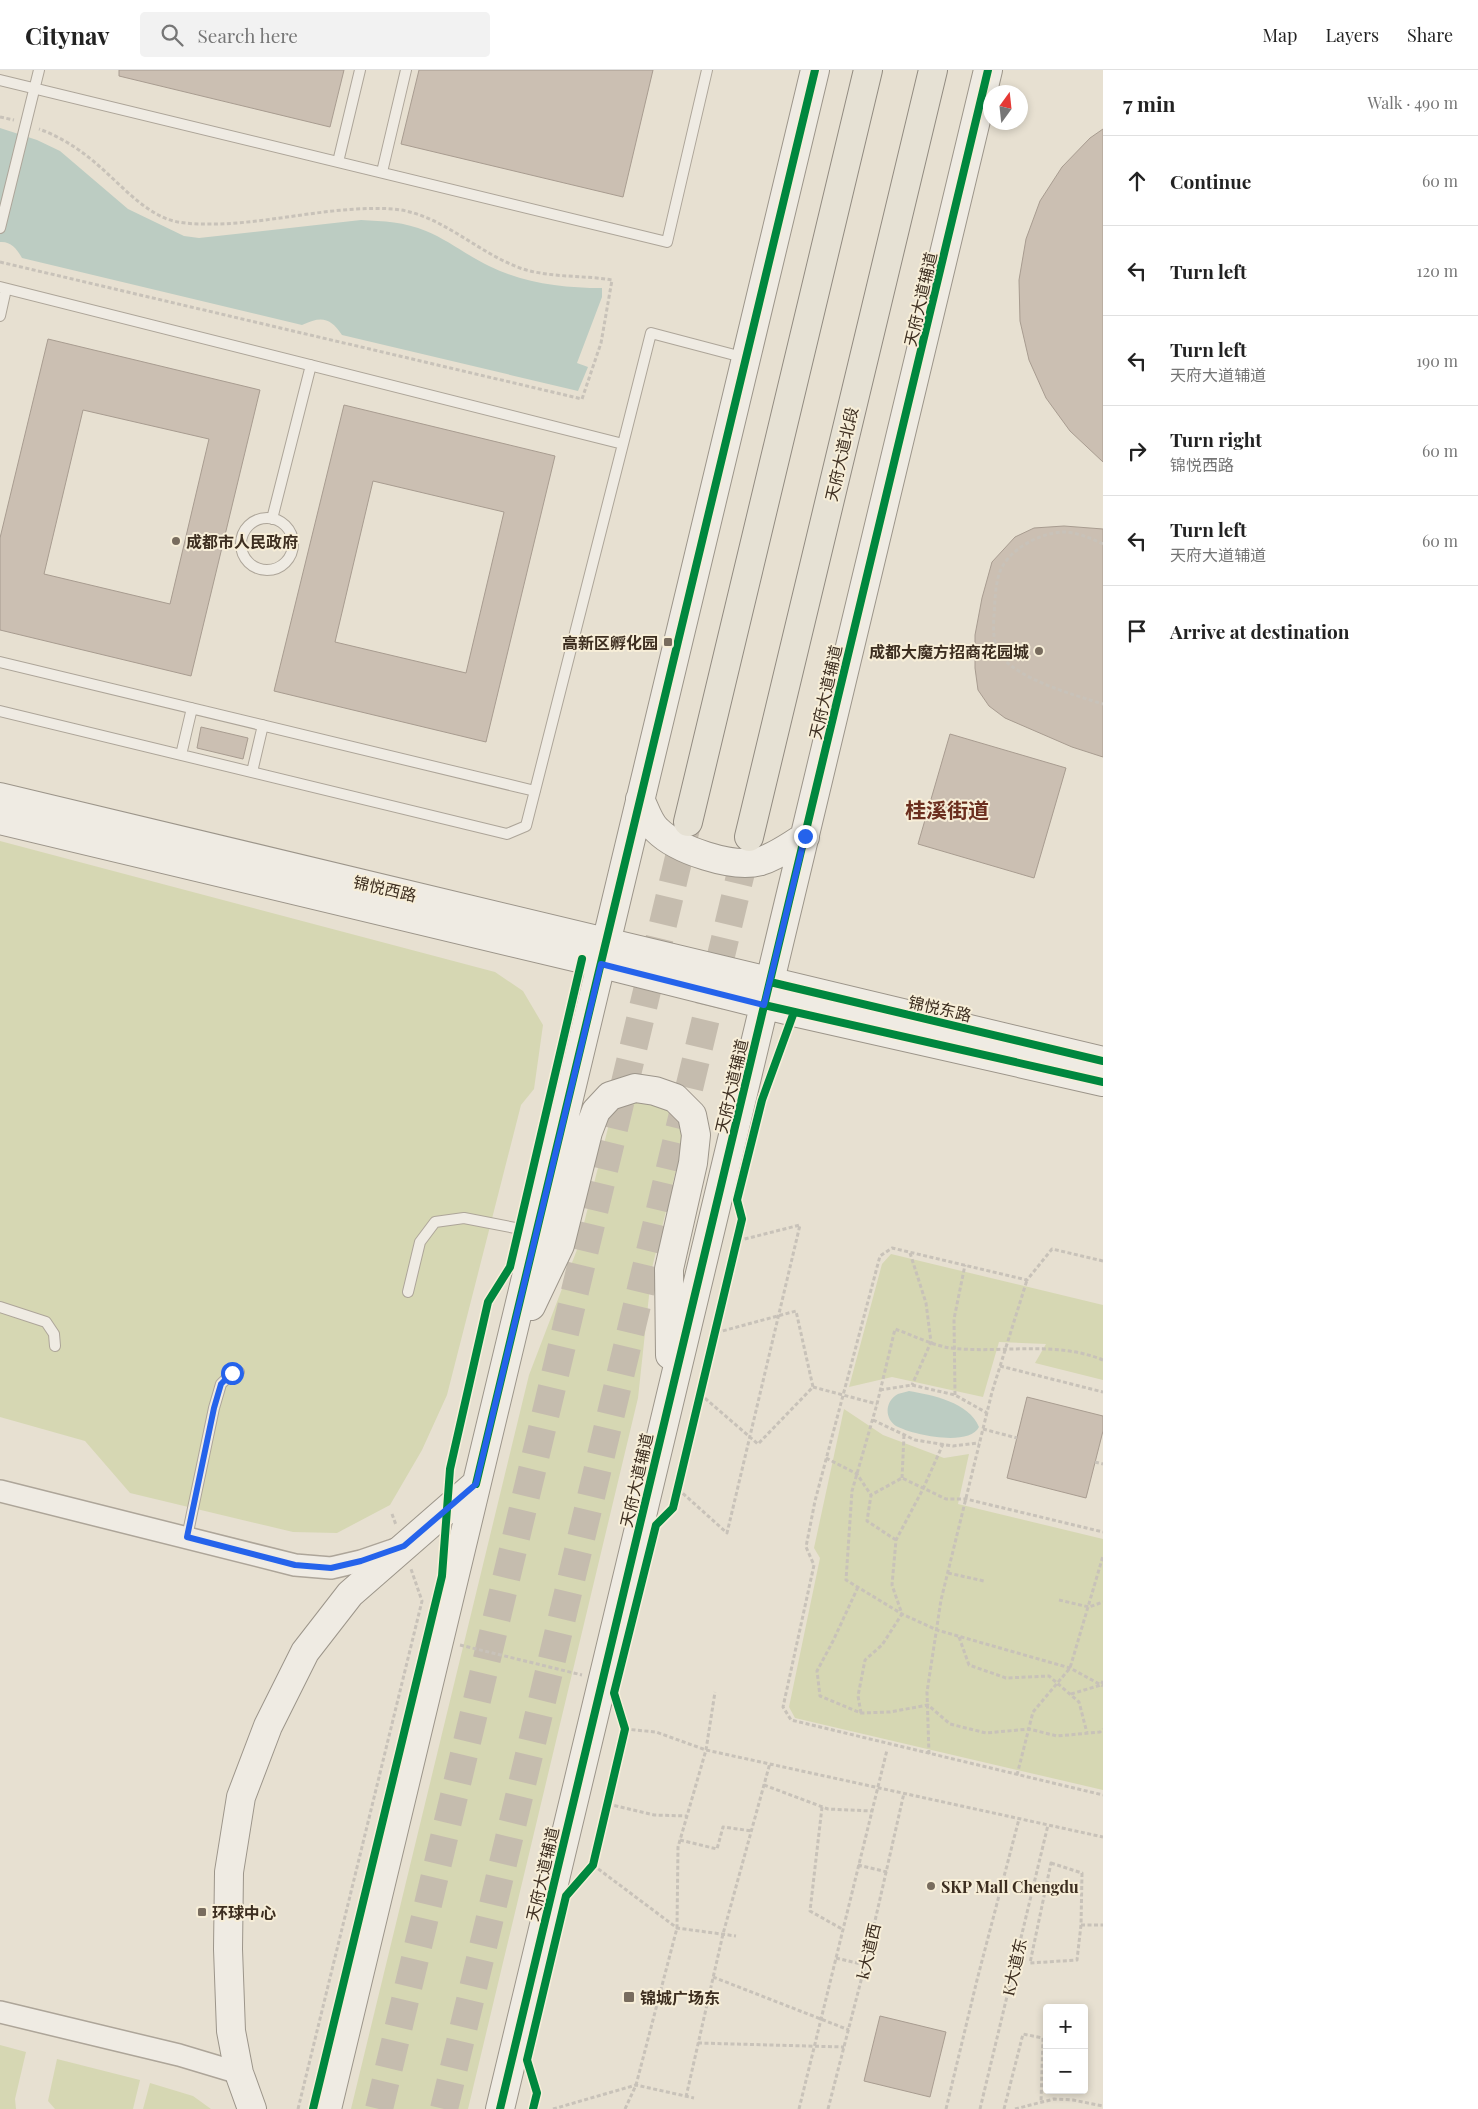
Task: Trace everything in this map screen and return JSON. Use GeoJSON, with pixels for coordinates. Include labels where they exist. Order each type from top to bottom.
{"type":"FeatureCollection","features":[{"type":"Feature","properties":{"kind":"main road"},"geometry":{"type":"LineString","coordinates":[[688,822],[868,70]]}},
{"type":"Feature","properties":{"kind":"main road","name":"天府大道北段"},"geometry":{"type":"LineString","coordinates":[[749,837],[933,70]]}},
{"type":"Feature","properties":{"kind":"street"},"geometry":{"type":"LineString","coordinates":[[327,2109],[427,1637],[476,1484],[815,70]]}},
{"type":"Feature","properties":{"kind":"street","name":"天府大道辅道"},"geometry":{"type":"LineString","coordinates":[[500,2109],[988,70]]}},
{"type":"Feature","properties":{"kind":"street","name":"锦悦西路"},"geometry":{"type":"LineString","coordinates":[[0,796],[767,993]]}},
{"type":"Feature","properties":{"kind":"street"},"geometry":{"type":"LineString","coordinates":[[640,799],[655,829],[675,844],[701,855],[730,862],[760,861],[782,851],[805,836]]}},
{"type":"Feature","properties":{"kind":"street","name":"锦悦西路"},"geometry":{"type":"LineString","coordinates":[[0,820],[604,952]]}},
{"type":"Feature","properties":{"kind":"street"},"geometry":{"type":"LineString","coordinates":[[767,993],[1103,1082]]}},
{"type":"Feature","properties":{"kind":"street","name":"锦悦东路"},"geometry":{"type":"LineString","coordinates":[[767,993],[1103,1061]]}},
{"type":"Feature","properties":{"kind":"street"},"geometry":{"type":"LineString","coordinates":[[508,1354],[560,1245],[588,1132],[596,1112],[610,1096],[634,1088],[655,1091],[675,1098],[692,1115],[696,1135],[693,1163],[668,1269],[671,1394]]}},
{"type":"Feature","properties":{"kind":"street"},"geometry":{"type":"LineString","coordinates":[[252,2109],[239,2073],[232,2031],[228,1949],[229,1872],[241,1797],[268,1726],[305,1652],[350,1594],[476,1484]]}},
{"type":"Feature","properties":{"kind":"street"},"geometry":{"type":"LineString","coordinates":[[0,1491],[295,1565],[331,1568],[361,1561],[404,1546]]}},
{"type":"Feature","properties":{"kind":"street"},"geometry":{"type":"LineString","coordinates":[[0,2012],[179,2055],[239,2073]]}},
{"type":"Feature","properties":{"kind":"lane"},"geometry":{"type":"LineString","coordinates":[[0,228],[39,70]]}},
{"type":"Feature","properties":{"kind":"lane"},"geometry":{"type":"LineString","coordinates":[[338,162],[360,70]]}},
{"type":"Feature","properties":{"kind":"lane"},"geometry":{"type":"LineString","coordinates":[[382,172],[406,70]]}},
{"type":"Feature","properties":{"kind":"lane"},"geometry":{"type":"LineString","coordinates":[[0,80],[667,242],[707,70]]}},
{"type":"Feature","properties":{"kind":"lane"},"geometry":{"type":"LineString","coordinates":[[0,316],[3,288],[623,444]]}},
{"type":"Feature","properties":{"kind":"lane"},"geometry":{"type":"LineString","coordinates":[[0,711],[507,834],[526,826],[651,333],[746,358]]}},
{"type":"Feature","properties":{"kind":"lane"},"geometry":{"type":"LineString","coordinates":[[272,519],[311,365]]}},
{"type":"Feature","properties":{"kind":"lane"},"geometry":{"type":"LineString","coordinates":[[272,519],[286,527],[293,542],[292,550],[289,558],[276,568],[260,569],[246,559],[241,542],[243,534],[255,521],[272,519]]}},
{"type":"Feature","properties":{"kind":"lane"},"geometry":{"type":"LineString","coordinates":[[0,662],[535,791]]}},
{"type":"Feature","properties":{"kind":"lane"},"geometry":{"type":"LineString","coordinates":[[180,755],[192,708]]}},
{"type":"Feature","properties":{"kind":"lane"},"geometry":{"type":"LineString","coordinates":[[252,772],[263,725]]}},
{"type":"Feature","properties":{"kind":"lane"},"geometry":{"type":"LineString","coordinates":[[408,1292],[420,1242],[435,1222],[464,1218],[537,1232]]}},
{"type":"Feature","properties":{"kind":"lane"},"geometry":{"type":"LineString","coordinates":[[0,1307],[46,1322],[54,1334],[55,1346]]}},
{"type":"Feature","properties":{"kind":"lane"},"geometry":{"type":"LineString","coordinates":[[187,1537],[214,1408],[221,1384],[232,1373],[239,1372]]}},
{"type":"Feature","properties":{"kind":"path"},"geometry":{"type":"LineString","coordinates":[[0,116],[24,127],[48,132],[76,147],[144,207],[168,219],[194,224],[235,223],[364,209],[394,209],[423,216],[494,256],[523,269],[558,276],[612,280],[602,343],[582,398],[0,262]]}},
{"type":"Feature","properties":{"kind":"path"},"geometry":{"type":"LineString","coordinates":[[1103,544],[1081,535],[1063,532],[1036,539],[1018,550],[1007,558],[1000,573],[993,621],[995,642],[999,655],[1016,670],[1067,692],[1103,704]]}},
{"type":"Feature","properties":{"kind":"path"},"geometry":{"type":"LineString","coordinates":[[678,1489],[727,1533],[800,1225],[738,1237],[735,1250]]}},
{"type":"Feature","properties":{"kind":"path"},"geometry":{"type":"LineString","coordinates":[[1027,1280],[892,1248],[880,1256],[842,1394],[806,1547],[814,1565],[783,1707],[791,1720],[1103,1796]]}},
{"type":"Feature","properties":{"kind":"path"},"geometry":{"type":"LineString","coordinates":[[929,1754],[927,1692],[948,1573],[987,1413],[1027,1280],[1052,1249],[1103,1261]]}},
{"type":"Feature","properties":{"kind":"path"},"geometry":{"type":"LineString","coordinates":[[910,1252],[926,1304],[931,1342],[912,1385]]}},
{"type":"Feature","properties":{"kind":"path"},"geometry":{"type":"LineString","coordinates":[[955,1395],[954,1318],[965,1265]]}},
{"type":"Feature","properties":{"kind":"path"},"geometry":{"type":"LineString","coordinates":[[715,1333],[796,1311],[813,1387]]}},
{"type":"Feature","properties":{"kind":"path"},"geometry":{"type":"LineString","coordinates":[[713,1342],[717,1324]]}},
{"type":"Feature","properties":{"kind":"path"},"geometry":{"type":"LineString","coordinates":[[1102,1684],[1070,1668],[937,1630],[902,1614],[846,1580],[852,1491],[877,1404],[895,1329],[931,1342],[955,1348],[1005,1350],[1047,1348],[1086,1353],[1103,1360]]}},
{"type":"Feature","properties":{"kind":"path"},"geometry":{"type":"LineString","coordinates":[[1000,1366],[1103,1392]]}},
{"type":"Feature","properties":{"kind":"path"},"geometry":{"type":"LineString","coordinates":[[880,1390],[912,1385],[955,1395],[987,1413]]}},
{"type":"Feature","properties":{"kind":"path"},"geometry":{"type":"LineString","coordinates":[[698,1404],[702,1386]]}},
{"type":"Feature","properties":{"kind":"path"},"geometry":{"type":"LineString","coordinates":[[813,1387],[877,1404]]}},
{"type":"Feature","properties":{"kind":"path"},"geometry":{"type":"LineString","coordinates":[[700,1394],[758,1444],[813,1387]]}},
{"type":"Feature","properties":{"kind":"path"},"geometry":{"type":"LineString","coordinates":[[872,1420],[915,1440],[953,1446],[979,1443]]}},
{"type":"Feature","properties":{"kind":"path"},"geometry":{"type":"LineString","coordinates":[[983,1429],[1017,1438]]}},
{"type":"Feature","properties":{"kind":"path"},"geometry":{"type":"LineString","coordinates":[[902,1478],[904,1435]]}},
{"type":"Feature","properties":{"kind":"path"},"geometry":{"type":"LineString","coordinates":[[902,1614],[892,1584],[896,1540],[923,1489],[943,1444]]}},
{"type":"Feature","properties":{"kind":"path"},"geometry":{"type":"LineString","coordinates":[[826,1458],[858,1474],[871,1495],[867,1521],[896,1540]]}},
{"type":"Feature","properties":{"kind":"path"},"geometry":{"type":"LineString","coordinates":[[1095,1462],[1103,1464]]}},
{"type":"Feature","properties":{"kind":"path"},"geometry":{"type":"LineString","coordinates":[[902,1478],[946,1499],[966,1499],[1103,1532]]}},
{"type":"Feature","properties":{"kind":"path"},"geometry":{"type":"LineString","coordinates":[[871,1495],[902,1478]]}},
{"type":"Feature","properties":{"kind":"path"},"geometry":{"type":"LineString","coordinates":[[675,1498],[680,1480]]}},
{"type":"Feature","properties":{"kind":"path"},"geometry":{"type":"LineString","coordinates":[[1017,1774],[1034,1712],[1070,1668],[1103,1556]]}},
{"type":"Feature","properties":{"kind":"path"},"geometry":{"type":"LineString","coordinates":[[948,1573],[984,1582]]}},
{"type":"Feature","properties":{"kind":"path"},"geometry":{"type":"LineString","coordinates":[[298,2109],[427,1637],[422,1601],[415,1580]]}},
{"type":"Feature","properties":{"kind":"path"},"geometry":{"type":"LineString","coordinates":[[858,1587],[817,1671],[820,1696],[861,1713],[890,1712],[928,1704]]}},
{"type":"Feature","properties":{"kind":"path"},"geometry":{"type":"LineString","coordinates":[[1059,1600],[1089,1607],[1103,1602]]}},
{"type":"Feature","properties":{"kind":"path"},"geometry":{"type":"LineString","coordinates":[[861,1713],[858,1696],[866,1660],[882,1646],[902,1614]]}},
{"type":"Feature","properties":{"kind":"path"},"geometry":{"type":"LineString","coordinates":[[959,1636],[970,1665],[1006,1678],[1048,1676],[1079,1702],[1087,1733]]}},
{"type":"Feature","properties":{"kind":"path"},"geometry":{"type":"LineString","coordinates":[[427,1637],[602,1680]]}},
{"type":"Feature","properties":{"kind":"path"},"geometry":{"type":"LineString","coordinates":[[1070,1695],[1102,1684]]}},
{"type":"Feature","properties":{"kind":"path"},"geometry":{"type":"LineString","coordinates":[[625,2109],[636,2085],[677,1928],[678,1847],[706,1750],[715,1692]]}},
{"type":"Feature","properties":{"kind":"path"},"geometry":{"type":"LineString","coordinates":[[928,1704],[950,1724],[986,1733],[1029,1729],[1057,1736],[1100,1732],[1103,1729]]}},
{"type":"Feature","properties":{"kind":"path"},"geometry":{"type":"LineString","coordinates":[[622,1720],[625,1729],[623,1738]]}},
{"type":"Feature","properties":{"kind":"path"},"geometry":{"type":"LineString","coordinates":[[625,1729],[656,1732],[706,1750],[1103,1837]]}},
{"type":"Feature","properties":{"kind":"path"},"geometry":{"type":"LineString","coordinates":[[799,2109],[887,1750]]}},
{"type":"Feature","properties":{"kind":"path"},"geometry":{"type":"LineString","coordinates":[[686,2097],[723,1934],[770,1763]]}},
{"type":"Feature","properties":{"kind":"path"},"geometry":{"type":"LineString","coordinates":[[764,1785],[828,1809],[871,1811]]}},
{"type":"Feature","properties":{"kind":"path"},"geometry":{"type":"LineString","coordinates":[[606,1813],[610,1795]]}},
{"type":"Feature","properties":{"kind":"path"},"geometry":{"type":"LineString","coordinates":[[608,1804],[654,1815],[687,1816]]}},
{"type":"Feature","properties":{"kind":"path"},"geometry":{"type":"LineString","coordinates":[[822,1807],[810,1911],[843,1929]]}},
{"type":"Feature","properties":{"kind":"path"},"geometry":{"type":"LineString","coordinates":[[946,2109],[1019,1819]]}},
{"type":"Feature","properties":{"kind":"path"},"geometry":{"type":"LineString","coordinates":[[680,1840],[717,1849],[722,1827],[752,1831]]}},
{"type":"Feature","properties":{"kind":"path"},"geometry":{"type":"LineString","coordinates":[[595,1857],[591,1868],[677,1928],[736,1936]]}},
{"type":"Feature","properties":{"kind":"path"},"geometry":{"type":"LineString","coordinates":[[1051,1863],[1082,1873],[1081,1925],[1077,1960],[1030,1962],[1051,1863]]}},
{"type":"Feature","properties":{"kind":"path"},"geometry":{"type":"LineString","coordinates":[[858,1865],[887,1872]]}},
{"type":"Feature","properties":{"kind":"path"},"geometry":{"type":"LineString","coordinates":[[1081,1925],[1103,1925]]}},
{"type":"Feature","properties":{"kind":"path"},"geometry":{"type":"LineString","coordinates":[[836,1958],[865,1965]]}},
{"type":"Feature","properties":{"kind":"path"},"geometry":{"type":"LineString","coordinates":[[713,1977],[848,2030]]}},
{"type":"Feature","properties":{"kind":"path"},"geometry":{"type":"LineString","coordinates":[[1004,2109],[1023,2034],[1043,2038],[1041,2102]]}},
{"type":"Feature","properties":{"kind":"path"},"geometry":{"type":"LineString","coordinates":[[698,2043],[844,2047]]}},
{"type":"Feature","properties":{"kind":"path"},"geometry":{"type":"LineString","coordinates":[[553,2109],[636,2085],[694,2098]]}},
{"type":"Feature","properties":{"kind":"path"},"geometry":{"type":"LineString","coordinates":[[1015,2109],[1054,2098],[1103,2106]]}},
{"type":"Feature","properties":{"kind":"green space"},"geometry":{"type":"Polygon","coordinates":[[[0,841],[495,972],[523,991],[543,1025],[534,1089],[521,1105],[447,1395],[422,1450],[390,1505],[337,1533],[293,1532],[130,1493],[85,1441],[0,1417],[0,841]]]}},
{"type":"Feature","properties":{"kind":"green space"},"geometry":{"type":"Polygon","coordinates":[[[652,1094],[686,1129],[652,1268],[638,1398],[468,2109],[351,2109],[529,1375],[578,1247],[610,1120],[617,1104],[652,1094]]]}},
{"type":"Feature","properties":{"kind":"green space"},"geometry":{"type":"Polygon","coordinates":[[[891,1254],[1103,1305],[1103,1380],[1035,1363],[1046,1344],[999,1342],[983,1397],[892,1377],[849,1387],[882,1264],[891,1254]]]}},
{"type":"Feature","properties":{"kind":"green space"},"geometry":{"type":"Polygon","coordinates":[[[844,1409],[883,1435],[944,1458],[969,1454],[958,1504],[1103,1539],[1103,1790],[795,1718],[789,1707],[820,1558],[814,1548],[844,1409]]]}},
{"type":"Feature","properties":{"kind":"green space"},"geometry":{"type":"Polygon","coordinates":[[[0,2045],[26,2052],[15,2099],[16,2109],[0,2109],[0,2045]]]}},
{"type":"Feature","properties":{"kind":"green space"},"geometry":{"type":"Polygon","coordinates":[[[57,2059],[140,2080],[133,2109],[55,2109],[48,2101],[57,2059]]]}},
{"type":"Feature","properties":{"kind":"green space"},"geometry":{"type":"Polygon","coordinates":[[[150,2083],[193,2096],[211,2109],[143,2109],[150,2083]]]}},
{"type":"Feature","properties":{"kind":"shaded area"},"geometry":{"type":"Polygon","coordinates":[[[0,128],[37,140],[60,151],[128,209],[184,236],[199,238],[361,220],[394,222],[426,231],[473,258],[516,277],[558,286],[602,288],[602,297],[577,363],[588,367],[578,391],[342,335],[338,329],[325,320],[315,320],[302,325],[22,258],[13,246],[0,242],[0,128]]]}},
{"type":"Feature","properties":{"kind":"shaded area"},"geometry":{"type":"Polygon","coordinates":[[[909,1391],[949,1401],[959,1406],[974,1418],[979,1427],[973,1433],[964,1437],[953,1438],[927,1436],[896,1426],[889,1419],[888,1405],[898,1394],[909,1391]]]}},
{"type":"Feature","properties":{"kind":"building"},"geometry":{"type":"Polygon","coordinates":[[[119,70],[344,70],[330,127],[119,76],[119,70]]]}},
{"type":"Feature","properties":{"kind":"building"},"geometry":{"type":"Polygon","coordinates":[[[419,70],[653,70],[623,197],[401,144],[419,70]]]}},
{"type":"Feature","properties":{"kind":"building"},"geometry":{"type":"Polygon","coordinates":[[[1103,129],[1103,462],[1070,431],[1046,398],[1029,360],[1020,321],[1019,280],[1026,239],[1040,201],[1062,167],[1090,138],[1103,129]]]}},
{"type":"Feature","properties":{"kind":"building"},"geometry":{"type":"Polygon","coordinates":[[[48,339],[260,390],[191,676],[0,630],[0,538],[48,339]],[[83,410],[44,574],[170,604],[209,439],[83,410]]]}},
{"type":"Feature","properties":{"kind":"building"},"geometry":{"type":"Polygon","coordinates":[[[344,405],[555,456],[486,742],[274,691],[344,405]],[[373,481],[335,642],[466,673],[504,512],[373,481]]]}},
{"type":"Feature","properties":{"kind":"building","name":"成都大魔方招商花园城"},"geometry":{"type":"Polygon","coordinates":[[[1064,526],[1103,529],[1103,757],[1072,747],[1005,718],[989,706],[978,690],[975,668],[975,635],[982,598],[992,562],[1015,537],[1034,528],[1064,526]]]}},
{"type":"Feature","properties":{"kind":"building"},"geometry":{"type":"Polygon","coordinates":[[[201,727],[248,738],[243,759],[197,748],[201,727]]]}},
{"type":"Feature","properties":{"kind":"building"},"geometry":{"type":"Polygon","coordinates":[[[950,734],[1066,768],[1034,878],[918,844],[950,734]]]}},
{"type":"Feature","properties":{"kind":"building"},"geometry":{"type":"Polygon","coordinates":[[[1027,1397],[1103,1416],[1103,1431],[1086,1498],[1007,1478],[1027,1397]]]}},
{"type":"Feature","properties":{"kind":"building"},"geometry":{"type":"Polygon","coordinates":[[[880,2016],[946,2032],[930,2097],[864,2081],[880,2016]]]}},
{"type":"Feature","properties":{"kind":"tunnel"},"geometry":{"type":"LineString","coordinates":[[379,2109],[687,824]]}},
{"type":"Feature","properties":{"kind":"tunnel"},"geometry":{"type":"LineString","coordinates":[[444,2109],[749,839]]}},
{"type":"Feature","properties":{"kind":"cycle path"},"geometry":{"type":"LineString","coordinates":[[476,1484],[815,70]]}},
{"type":"Feature","properties":{"kind":"cycle path"},"geometry":{"type":"LineString","coordinates":[[500,2109],[988,70]]}},
{"type":"Feature","properties":{"kind":"cycle path"},"geometry":{"type":"LineString","coordinates":[[313,2109],[442,1576],[450,1469],[488,1302],[510,1267],[582,959]]}},
{"type":"Feature","properties":{"kind":"cycle path"},"geometry":{"type":"LineString","coordinates":[[770,982],[1103,1061]]}},
{"type":"Feature","properties":{"kind":"cycle path"},"geometry":{"type":"LineString","coordinates":[[764,1005],[1103,1082]]}},
{"type":"Feature","properties":{"kind":"cycle path"},"geometry":{"type":"LineString","coordinates":[[533,2109],[537,2093],[527,2060],[566,1896],[593,1865],[625,1729],[614,1693],[656,1525],[673,1508],[742,1219],[737,1200],[762,1100],[794,1012]]}},
{"type":"Feature","properties":{"kind":"place","name":"成都市人民政府"},"geometry":{"type":"Point","coordinates":[176,541]}},
{"type":"Feature","properties":{"kind":"place","name":"高新区孵化园"},"geometry":{"type":"Point","coordinates":[668,642]}},
{"type":"Feature","properties":{"kind":"place","name":"成都大魔方招商花园城"},"geometry":{"type":"Point","coordinates":[1039,651]}},
{"type":"Feature","properties":{"kind":"place","name":"SKP Mall Chengdu"},"geometry":{"type":"Point","coordinates":[931,1886]}},
{"type":"Feature","properties":{"kind":"place","name":"环球中心"},"geometry":{"type":"Point","coordinates":[202,1912]}},
{"type":"Feature","properties":{"kind":"place","name":"锦城广场东"},"geometry":{"type":"Point","coordinates":[629,1997]}},
{"type":"Feature","properties":{"kind":"district","name":"桂溪街道"},"geometry":{"type":"Point","coordinates":[947,809]}},
{"type":"Feature","properties":{"kind":"route"},"geometry":{"type":"LineString","coordinates":[[232,1373],[221,1384],[214,1408],[187,1537],[295,1565],[331,1568],[361,1561],[404,1546],[476,1484],[601,964],[764,1005],[805,836]]}}]}
